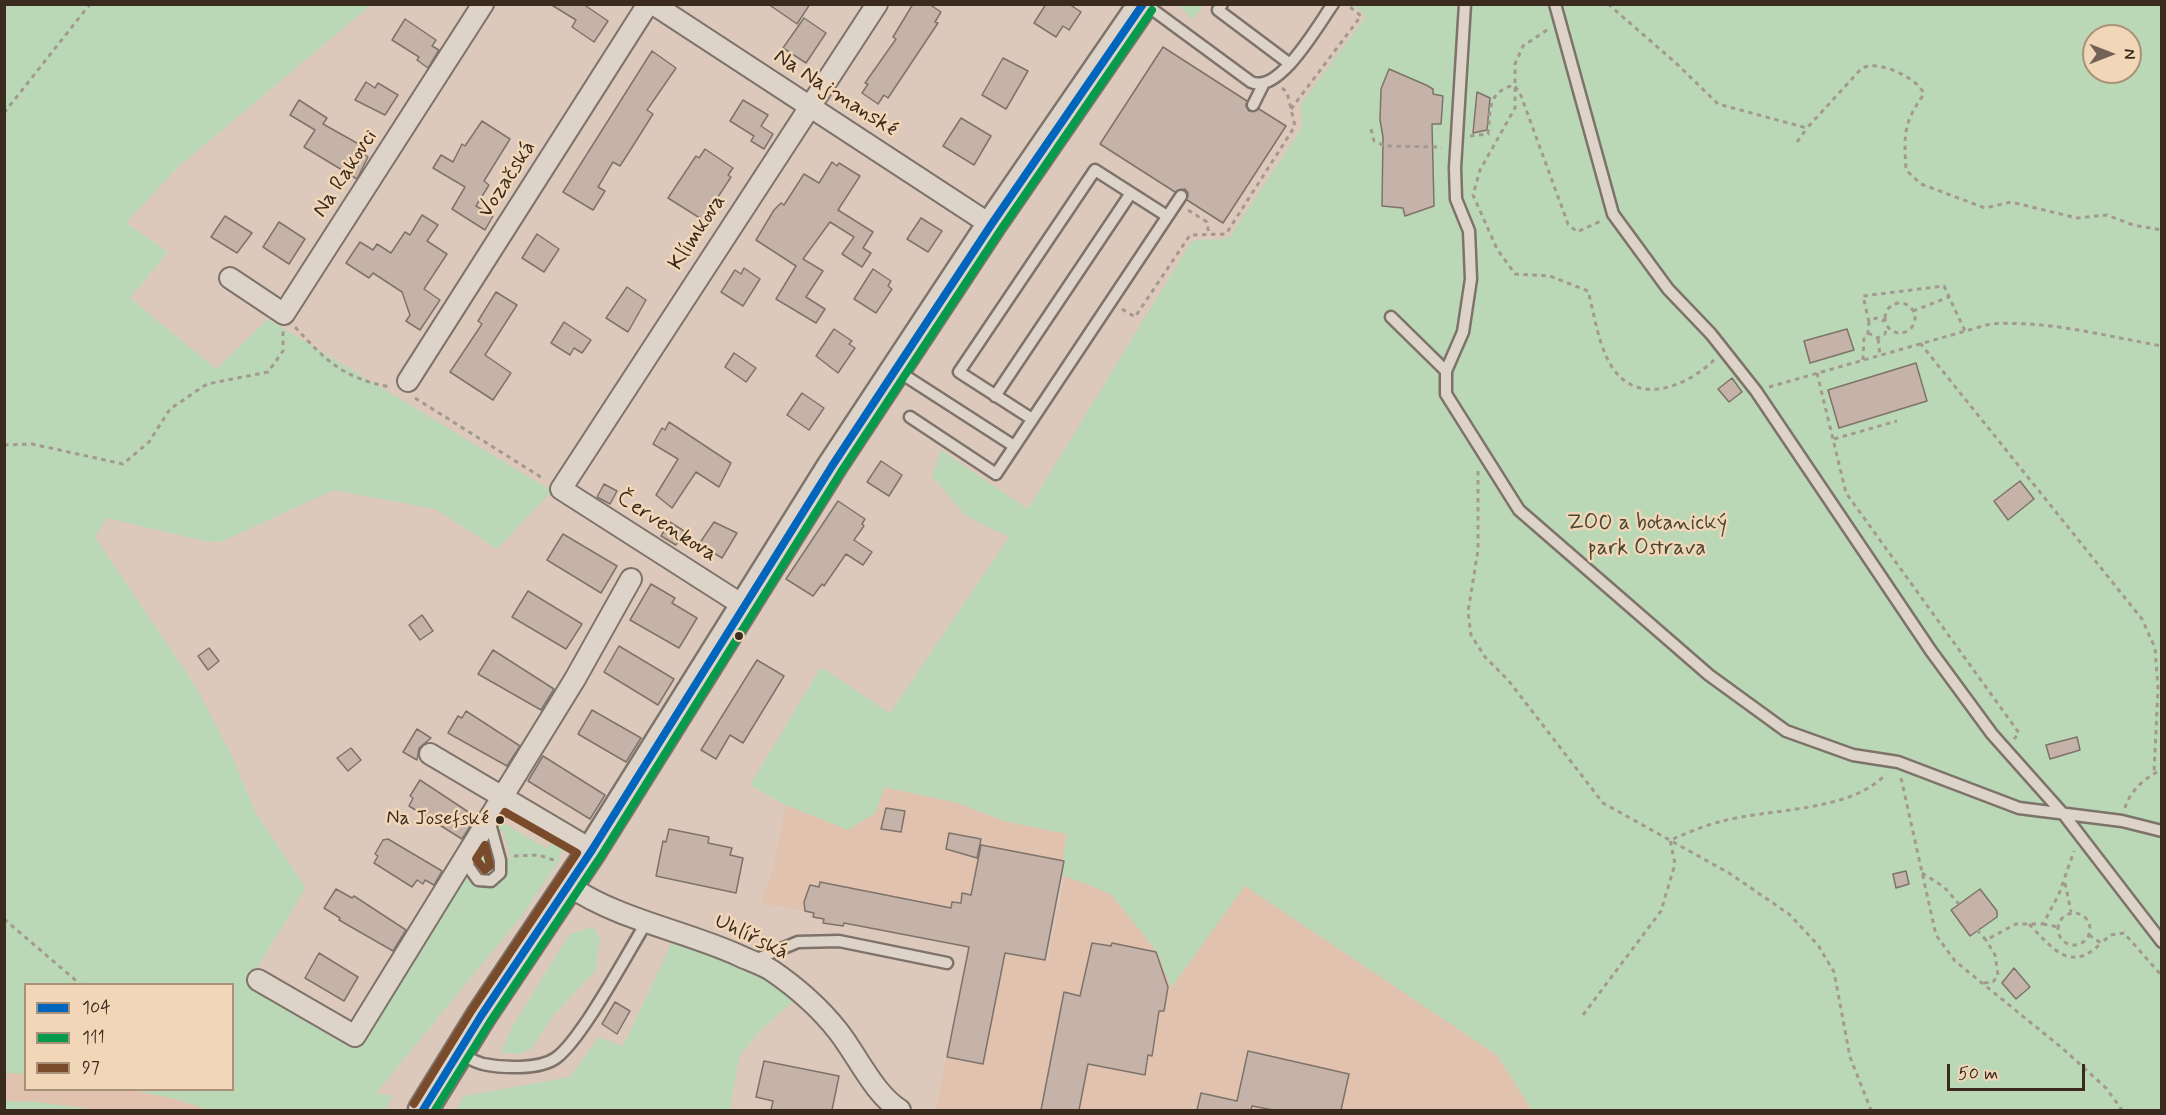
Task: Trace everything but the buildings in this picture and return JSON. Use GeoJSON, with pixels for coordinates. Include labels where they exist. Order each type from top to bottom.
{"type":"FeatureCollection","features":[{"type":"Feature","properties":{"kind":"street","name":"Na Rakovci"},"geometry":{"type":"LineString","coordinates":[[284,314],[483,4]]}},
{"type":"Feature","properties":{"kind":"street","name":"Vozačská"},"geometry":{"type":"LineString","coordinates":[[404,388],[648,4]]}},
{"type":"Feature","properties":{"kind":"street","name":"Na Najmanské"},"geometry":{"type":"LineString","coordinates":[[653,4],[991,225]]}},
{"type":"Feature","properties":{"kind":"street","name":"Klímkova"},"geometry":{"type":"LineString","coordinates":[[561,489],[809,105],[877,4]]}},
{"type":"Feature","properties":{"kind":"street"},"geometry":{"type":"LineString","coordinates":[[423,1110],[565,875],[592,850],[744,606],[896,369],[991,225],[1144,4]]}},
{"type":"Feature","properties":{"kind":"street"},"geometry":{"type":"LineString","coordinates":[[230,278],[284,314]]}},
{"type":"Feature","properties":{"kind":"street","name":"Červenkova"},"geometry":{"type":"LineString","coordinates":[[561,489],[744,606]]}},
{"type":"Feature","properties":{"kind":"street"},"geometry":{"type":"LineString","coordinates":[[258,980],[355,1036],[575,679],[631,579]]}},
{"type":"Feature","properties":{"kind":"street"},"geometry":{"type":"LineString","coordinates":[[430,754],[592,850]]}},
{"type":"Feature","properties":{"kind":"street","name":"Uhlířská"},"geometry":{"type":"LineString","coordinates":[[565,875],[583,896],[646,923],[704,940],[769,969],[808,997],[838,1031],[867,1074],[900,1110]]}},
{"type":"Feature","properties":{"kind":"lane"},"geometry":{"type":"LineString","coordinates":[[1144,4],[1251,82],[1268,83]]}},
{"type":"Feature","properties":{"kind":"lane"},"geometry":{"type":"LineString","coordinates":[[1222,4],[1218,10],[1290,64]]}},
{"type":"Feature","properties":{"kind":"lane"},"geometry":{"type":"LineString","coordinates":[[1253,105],[1268,83],[1290,64],[1333,4]]}},
{"type":"Feature","properties":{"kind":"lane"},"geometry":{"type":"LineString","coordinates":[[1465,4],[1456,142],[1456,199],[1469,231],[1471,279],[1463,332],[1446,370],[1446,394],[1519,510],[1709,675],[1786,731],[1853,754],[1898,762],[2019,808],[2065,816],[2122,821],[2162,831]]}},
{"type":"Feature","properties":{"kind":"lane"},"geometry":{"type":"LineString","coordinates":[[1555,4],[1613,214],[1668,289],[1724,351],[1756,391],[1931,651],[2005,748],[2065,816],[2162,942]]}},
{"type":"Feature","properties":{"kind":"lane"},"geometry":{"type":"LineString","coordinates":[[1032,419],[959,372],[965,362],[1095,170],[1167,216]]}},
{"type":"Feature","properties":{"kind":"lane"},"geometry":{"type":"LineString","coordinates":[[995,396],[1131,193]]}},
{"type":"Feature","properties":{"kind":"lane"},"geometry":{"type":"LineString","coordinates":[[910,417],[996,474],[1181,196]]}},
{"type":"Feature","properties":{"kind":"lane"},"geometry":{"type":"LineString","coordinates":[[1391,317],[1446,370]]}},
{"type":"Feature","properties":{"kind":"lane"},"geometry":{"type":"LineString","coordinates":[[896,369],[1014,447]]}},
{"type":"Feature","properties":{"kind":"lane"},"geometry":{"type":"LineString","coordinates":[[463,860],[478,880],[491,881],[500,873],[500,860],[489,819]]}},
{"type":"Feature","properties":{"kind":"lane"},"geometry":{"type":"LineString","coordinates":[[458,1053],[482,1064],[510,1066],[540,1064],[556,1059],[576,1035],[646,923]]}},
{"type":"Feature","properties":{"kind":"lane"},"geometry":{"type":"LineString","coordinates":[[751,961],[798,942],[839,941],[946,963]]}},
{"type":"Feature","properties":{"kind":"path"},"geometry":{"type":"LineString","coordinates":[[4,112],[90,4]]}},
{"type":"Feature","properties":{"kind":"path"},"geometry":{"type":"LineString","coordinates":[[1291,109],[1361,16],[1350,7],[1352,4]]}},
{"type":"Feature","properties":{"kind":"path"},"geometry":{"type":"LineString","coordinates":[[1608,4],[1677,64],[1718,104],[1807,128]]}},
{"type":"Feature","properties":{"kind":"path"},"geometry":{"type":"LineString","coordinates":[[1560,25],[1540,32],[1523,46],[1515,64],[1515,108],[1480,170],[1473,195],[1497,249],[1515,274],[1550,276],[1588,291],[1609,362],[1627,382],[1649,390],[1677,386],[1699,375],[1724,351]]}},
{"type":"Feature","properties":{"kind":"path"},"geometry":{"type":"LineString","coordinates":[[1797,142],[1861,69],[1866,65],[1883,66],[1908,78],[1923,89],[1924,94],[1909,115],[1905,140],[1906,170],[1921,184],[1985,208],[2011,202],[2076,218],[2107,215],[2133,225],[2162,230]]}},
{"type":"Feature","properties":{"kind":"path"},"geometry":{"type":"LineString","coordinates":[[1111,301],[1135,317],[1190,235],[1226,234],[1295,126],[1287,92],[1268,83]]}},
{"type":"Feature","properties":{"kind":"path"},"geometry":{"type":"LineString","coordinates":[[1371,129],[1374,141],[1385,146],[1456,142],[1488,134],[1492,99],[1500,89],[1514,85]]}},
{"type":"Feature","properties":{"kind":"path"},"geometry":{"type":"LineString","coordinates":[[1514,85],[1520,93],[1572,230],[1577,232],[1613,214]]}},
{"type":"Feature","properties":{"kind":"path"},"geometry":{"type":"LineString","coordinates":[[1199,218],[1207,222],[1209,235]]}},
{"type":"Feature","properties":{"kind":"path"},"geometry":{"type":"LineString","coordinates":[[1863,360],[1864,337],[1868,333],[1869,322],[1863,296],[1944,286],[1965,331]]}},
{"type":"Feature","properties":{"kind":"path"},"geometry":{"type":"LineString","coordinates":[[1913,311],[1949,297]]}},
{"type":"Feature","properties":{"kind":"path"},"geometry":{"type":"LineString","coordinates":[[1869,322],[1880,318],[1886,323],[1893,332],[1905,332],[1913,325],[1913,311],[1906,305],[1895,304],[1886,312],[1886,323],[1887,331],[1878,338]]}},
{"type":"Feature","properties":{"kind":"path"},"geometry":{"type":"LineString","coordinates":[[284,314],[322,357],[362,382],[404,388],[561,489]]}},
{"type":"Feature","properties":{"kind":"path"},"geometry":{"type":"LineString","coordinates":[[4,445],[32,444],[123,464],[149,442],[170,409],[207,384],[268,372],[283,351],[284,314]]}},
{"type":"Feature","properties":{"kind":"path"},"geometry":{"type":"LineString","coordinates":[[1756,391],[1990,324],[2016,322],[2052,326],[2162,346]]}},
{"type":"Feature","properties":{"kind":"path"},"geometry":{"type":"LineString","coordinates":[[1868,333],[1878,338]]}},
{"type":"Feature","properties":{"kind":"path"},"geometry":{"type":"LineString","coordinates":[[1878,338],[1880,355]]}},
{"type":"Feature","properties":{"kind":"path"},"geometry":{"type":"LineString","coordinates":[[1920,343],[2142,619],[2155,648],[2158,688],[2154,773]]}},
{"type":"Feature","properties":{"kind":"path"},"geometry":{"type":"LineString","coordinates":[[1817,373],[1846,493],[2019,733],[2005,748]]}},
{"type":"Feature","properties":{"kind":"path"},"geometry":{"type":"LineString","coordinates":[[1834,439],[1897,421]]}},
{"type":"Feature","properties":{"kind":"path"},"geometry":{"type":"LineString","coordinates":[[1479,448],[1476,495],[1478,550],[1468,612],[1471,635],[1485,657],[1508,680],[1603,803],[1729,873],[1789,914],[1818,945],[1834,972],[1850,1057],[1871,1110]]}},
{"type":"Feature","properties":{"kind":"path"},"geometry":{"type":"LineString","coordinates":[[1670,840],[1720,821],[1817,805],[1865,790],[1875,786],[1898,762]]}},
{"type":"Feature","properties":{"kind":"path"},"geometry":{"type":"LineString","coordinates":[[1898,762],[1936,935],[1955,961],[2097,1080],[2122,1110]]}},
{"type":"Feature","properties":{"kind":"path"},"geometry":{"type":"LineString","coordinates":[[2122,821],[2127,797],[2154,773],[2162,770]]}},
{"type":"Feature","properties":{"kind":"path"},"geometry":{"type":"LineString","coordinates":[[2043,924],[2064,882],[2079,835]]}},
{"type":"Feature","properties":{"kind":"path"},"geometry":{"type":"LineString","coordinates":[[1583,1015],[1661,911],[1675,864],[1670,840]]}},
{"type":"Feature","properties":{"kind":"path"},"geometry":{"type":"LineString","coordinates":[[508,857],[538,855],[565,875]]}},
{"type":"Feature","properties":{"kind":"path"},"geometry":{"type":"LineString","coordinates":[[1922,873],[1944,887],[1959,904]]}},
{"type":"Feature","properties":{"kind":"path"},"geometry":{"type":"LineString","coordinates":[[2064,882],[2071,913]]}},
{"type":"Feature","properties":{"kind":"path"},"geometry":{"type":"LineString","coordinates":[[2071,913],[2078,913],[2088,921],[2089,935],[2082,943],[2070,945],[2060,938],[2058,927],[2061,919],[2071,913]]}},
{"type":"Feature","properties":{"kind":"path"},"geometry":{"type":"LineString","coordinates":[[4,919],[79,983]]}},
{"type":"Feature","properties":{"kind":"path"},"geometry":{"type":"LineString","coordinates":[[1986,940],[2016,924],[2043,924],[2058,927]]}},
{"type":"Feature","properties":{"kind":"path"},"geometry":{"type":"LineString","coordinates":[[2029,924],[2060,954],[2073,958],[2084,957],[2111,935],[2124,933],[2162,976]]}},
{"type":"Feature","properties":{"kind":"path"},"geometry":{"type":"LineString","coordinates":[[1977,930],[1995,955],[1998,975],[1992,982],[1983,984]]}},
{"type":"Feature","properties":{"kind":"path"},"geometry":{"type":"LineString","coordinates":[[2089,935],[2101,943]]}},
{"type":"Feature","properties":{"kind":"shaded area"},"geometry":{"type":"Polygon","coordinates":[[[884,787],[958,803],[1004,821],[1067,834],[1044,960],[1048,961],[1065,875],[1111,894],[1158,953],[1171,988],[1245,885],[1497,1055],[1532,1110],[936,1110],[968,945],[813,917],[813,913],[761,903],[774,866],[786,805],[848,830],[884,787]]]}},
{"type":"Feature","properties":{"kind":"shaded area"},"geometry":{"type":"Polygon","coordinates":[[[5,1073],[24,1074],[24,1091],[138,1091],[210,1110],[98,1110],[38,1102],[5,1101],[5,1073]]]}},
{"type":"Feature","properties":{"kind":"green space"},"geometry":{"type":"Polygon","coordinates":[[[1178,4],[1204,5],[1193,19],[1178,4]]]}},
{"type":"Feature","properties":{"kind":"green space"},"geometry":{"type":"Polygon","coordinates":[[[5,5],[371,5],[177,168],[126,223],[168,252],[130,298],[216,369],[268,319],[552,491],[497,549],[435,509],[334,490],[223,541],[208,542],[107,518],[95,537],[194,684],[229,750],[256,813],[306,888],[257,968],[252,981],[360,1043],[464,873],[473,883],[484,887],[495,884],[505,875],[506,859],[511,858],[503,830],[498,831],[498,820],[548,849],[555,836],[567,843],[558,858],[560,860],[520,918],[376,1093],[392,1096],[386,1110],[210,1110],[138,1091],[234,1091],[234,983],[24,983],[24,1074],[5,1073],[5,5]]]}},
{"type":"Feature","properties":{"kind":"green space","name":"ZOO a botanický park Ostrava"},"geometry":{"type":"Polygon","coordinates":[[[1356,5],[2161,5],[2161,1110],[1532,1110],[1497,1055],[1245,886],[1171,988],[1158,953],[1111,894],[1060,874],[1067,834],[1004,821],[958,803],[884,787],[876,813],[848,830],[786,805],[750,785],[821,667],[890,713],[1009,537],[966,516],[932,476],[941,450],[1028,509],[1191,242],[1222,239],[1231,235],[1302,127],[1301,104],[1366,16],[1355,7],[1356,5]]]}},
{"type":"Feature","properties":{"kind":"green space"},"geometry":{"type":"Polygon","coordinates":[[[486,837],[493,866],[491,872],[485,874],[479,872],[472,860],[486,837]]]}},
{"type":"Feature","properties":{"kind":"green space"},"geometry":{"type":"Polygon","coordinates":[[[592,927],[600,937],[596,970],[552,1017],[531,1049],[519,1054],[501,1053],[513,1025],[570,934],[592,927]]]}},
{"type":"Feature","properties":{"kind":"green space"},"geometry":{"type":"Polygon","coordinates":[[[674,938],[738,960],[796,998],[757,1034],[739,1057],[730,1110],[456,1110],[464,1096],[570,1077],[599,1037],[623,1046],[674,938]]]}},
{"type":"Feature","properties":{"kind":"green space"},"geometry":{"type":"Polygon","coordinates":[[[5,1101],[38,1102],[98,1110],[5,1110],[5,1101]]]}},
{"type":"Feature","properties":{"kind":"transit line","name":"104"},"geometry":{"type":"LineString","coordinates":[[423,1110],[481,1016],[592,850],[832,466],[991,225],[1143,4]]}},
{"type":"Feature","properties":{"kind":"transit line","name":"111"},"geometry":{"type":"LineString","coordinates":[[435,1110],[490,1022],[601,856],[841,472],[1000,231],[1152,10]]}},
{"type":"Feature","properties":{"kind":"transit line","name":"97"},"geometry":{"type":"LineString","coordinates":[[414,1104],[472,1010],[577,853],[505,812],[500,820]]}},
{"type":"Feature","properties":{"kind":"transit line","name":"97"},"geometry":{"type":"LineString","coordinates":[[485,845],[490,866],[485,870],[476,859],[485,845]]}},
{"type":"Feature","properties":{"kind":"place","name":"Na Josefské"},"geometry":{"type":"Point","coordinates":[500,820]}}]}
